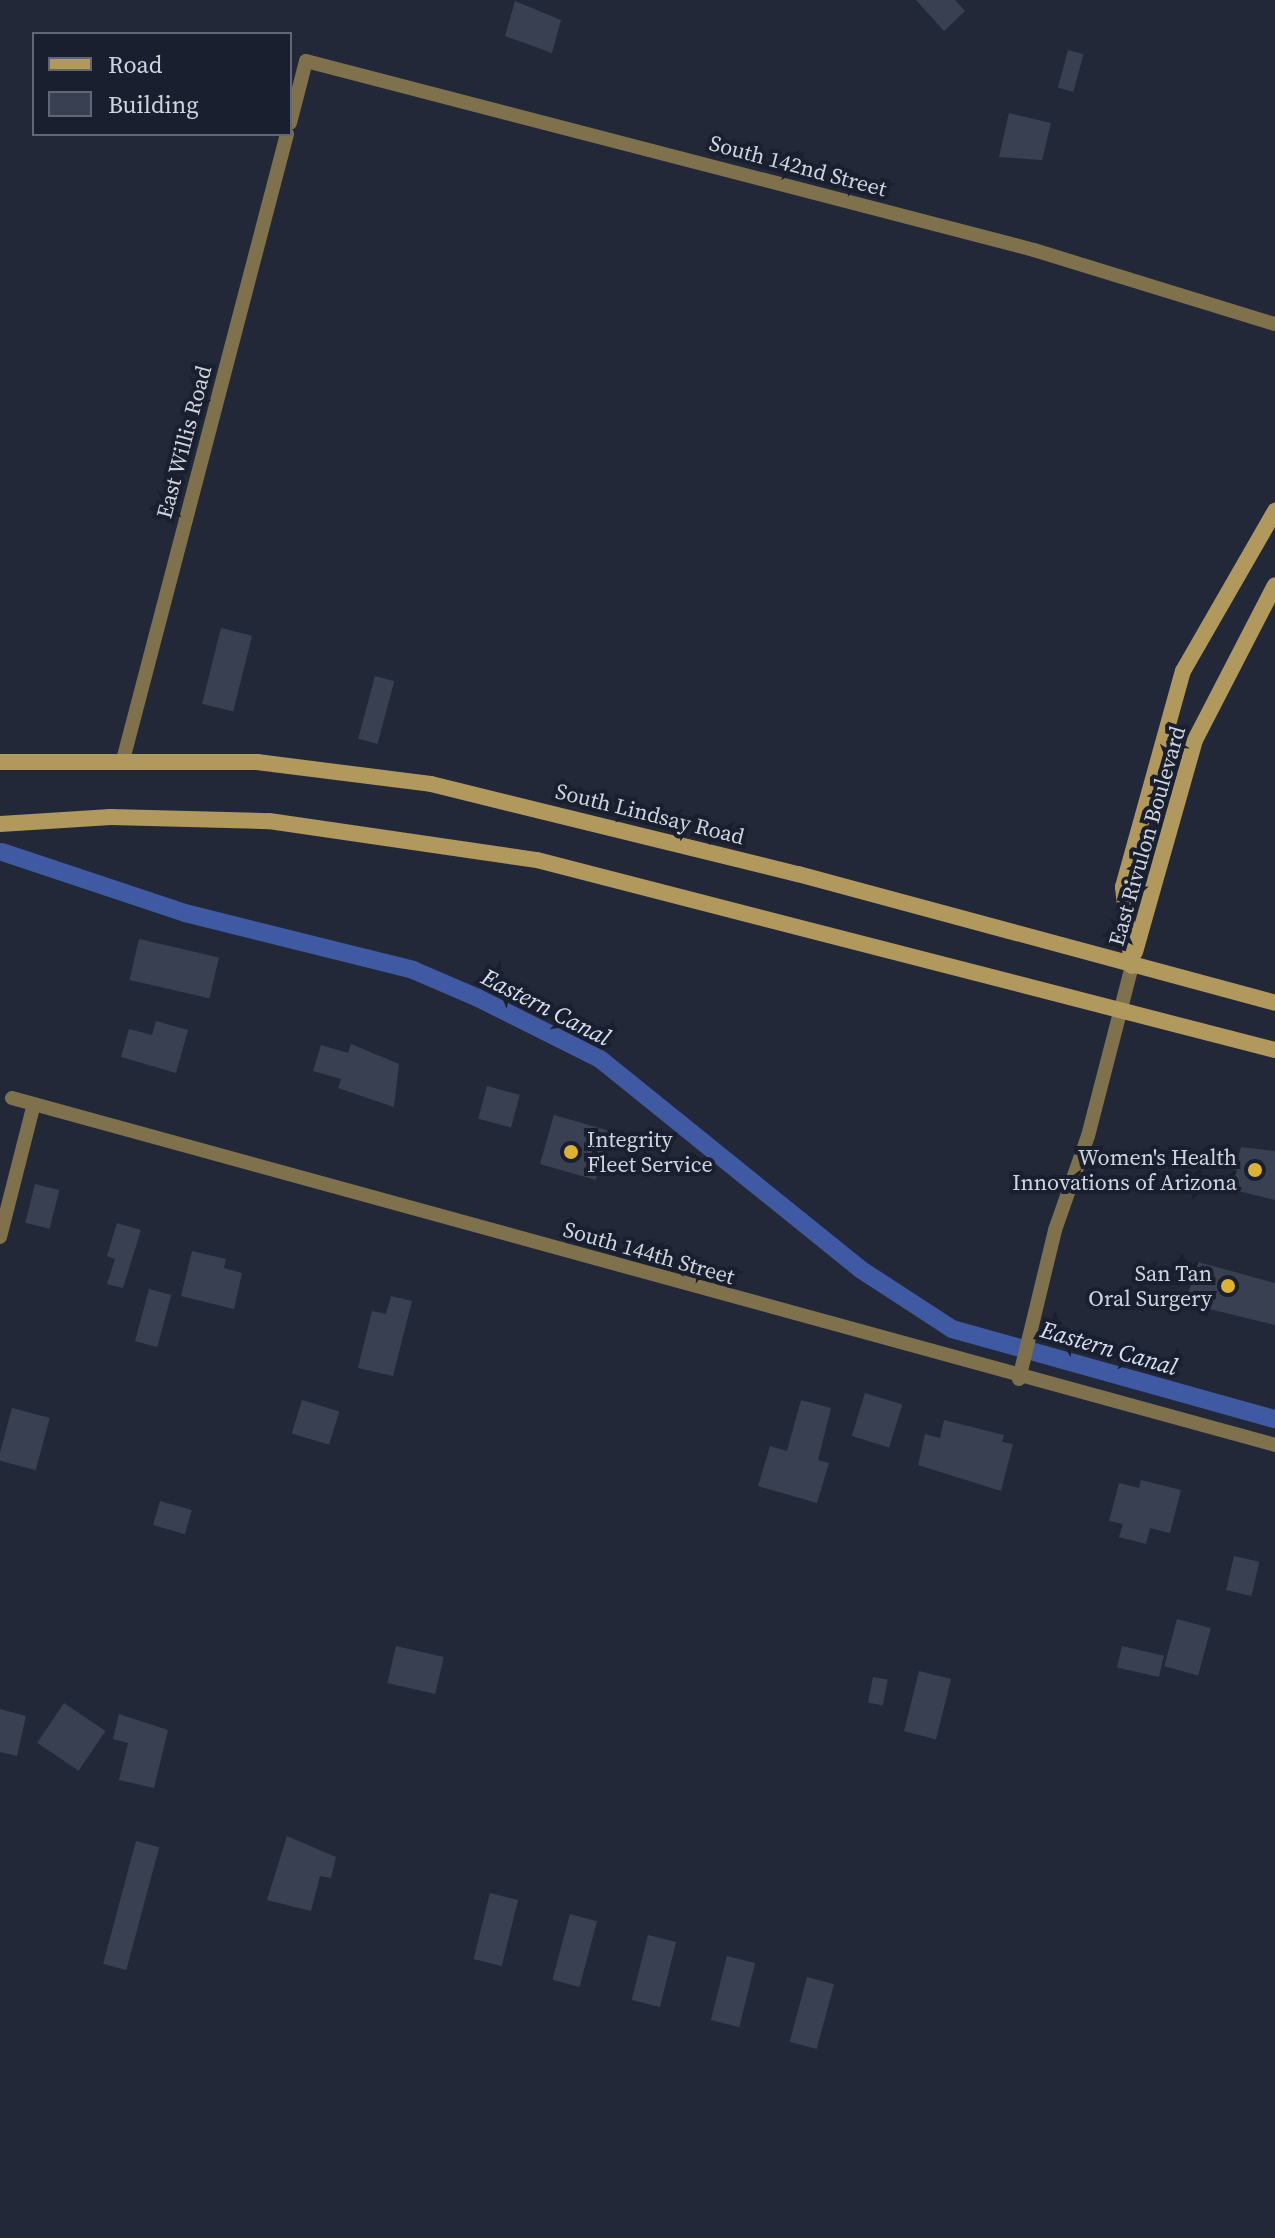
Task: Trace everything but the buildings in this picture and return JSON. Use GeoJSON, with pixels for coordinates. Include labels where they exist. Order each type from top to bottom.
{"type":"FeatureCollection","features":[{"type":"Feature","properties":{"kind":"main road","name":"East Rivulon Boulevard"},"geometry":{"type":"LineString","coordinates":[[1132,966],[1123,887],[1183,671],[1275,511]]}},
{"type":"Feature","properties":{"kind":"main road","name":"East Rivulon Boulevard"},"geometry":{"type":"LineString","coordinates":[[1132,966],[1195,740],[1275,585]]}},
{"type":"Feature","properties":{"kind":"main road","name":"South Lindsay Road"},"geometry":{"type":"LineString","coordinates":[[0,762],[257,762],[431,784],[1275,1003]]}},
{"type":"Feature","properties":{"kind":"main road"},"geometry":{"type":"LineString","coordinates":[[0,824],[205,818],[393,835],[623,879],[1275,1050]]}},
{"type":"Feature","properties":{"kind":"street","name":"South 142nd Street"},"geometry":{"type":"LineString","coordinates":[[292,115],[306,61],[1034,250],[1275,324]]}},
{"type":"Feature","properties":{"kind":"street","name":"East Willis Road"},"geometry":{"type":"LineString","coordinates":[[123,760],[286,136]]}},
{"type":"Feature","properties":{"kind":"street"},"geometry":{"type":"LineString","coordinates":[[1020,1372],[1132,966]]}},
{"type":"Feature","properties":{"kind":"street","name":"South 144th Street"},"geometry":{"type":"LineString","coordinates":[[12,1098],[1020,1372],[1275,1445]]}},
{"type":"Feature","properties":{"kind":"street"},"geometry":{"type":"LineString","coordinates":[[0,1237],[34,1104]]}},
{"type":"Feature","properties":{"kind":"waterway","name":"Eastern Canal"},"geometry":{"type":"LineString","coordinates":[[2,852],[185,913],[413,970],[476,997],[600,1059],[860,1269],[952,1329],[1275,1419]]}},
{"type":"Feature","properties":{"kind":"place","name":"Integrity Fleet Service"},"geometry":{"type":"Point","coordinates":[571,1152]}},
{"type":"Feature","properties":{"kind":"place","name":"Women's Health Innovations of Arizona"},"geometry":{"type":"Point","coordinates":[1255,1170]}},
{"type":"Feature","properties":{"kind":"place","name":"San Tan Oral Surgery"},"geometry":{"type":"Point","coordinates":[1228,1286]}}]}
